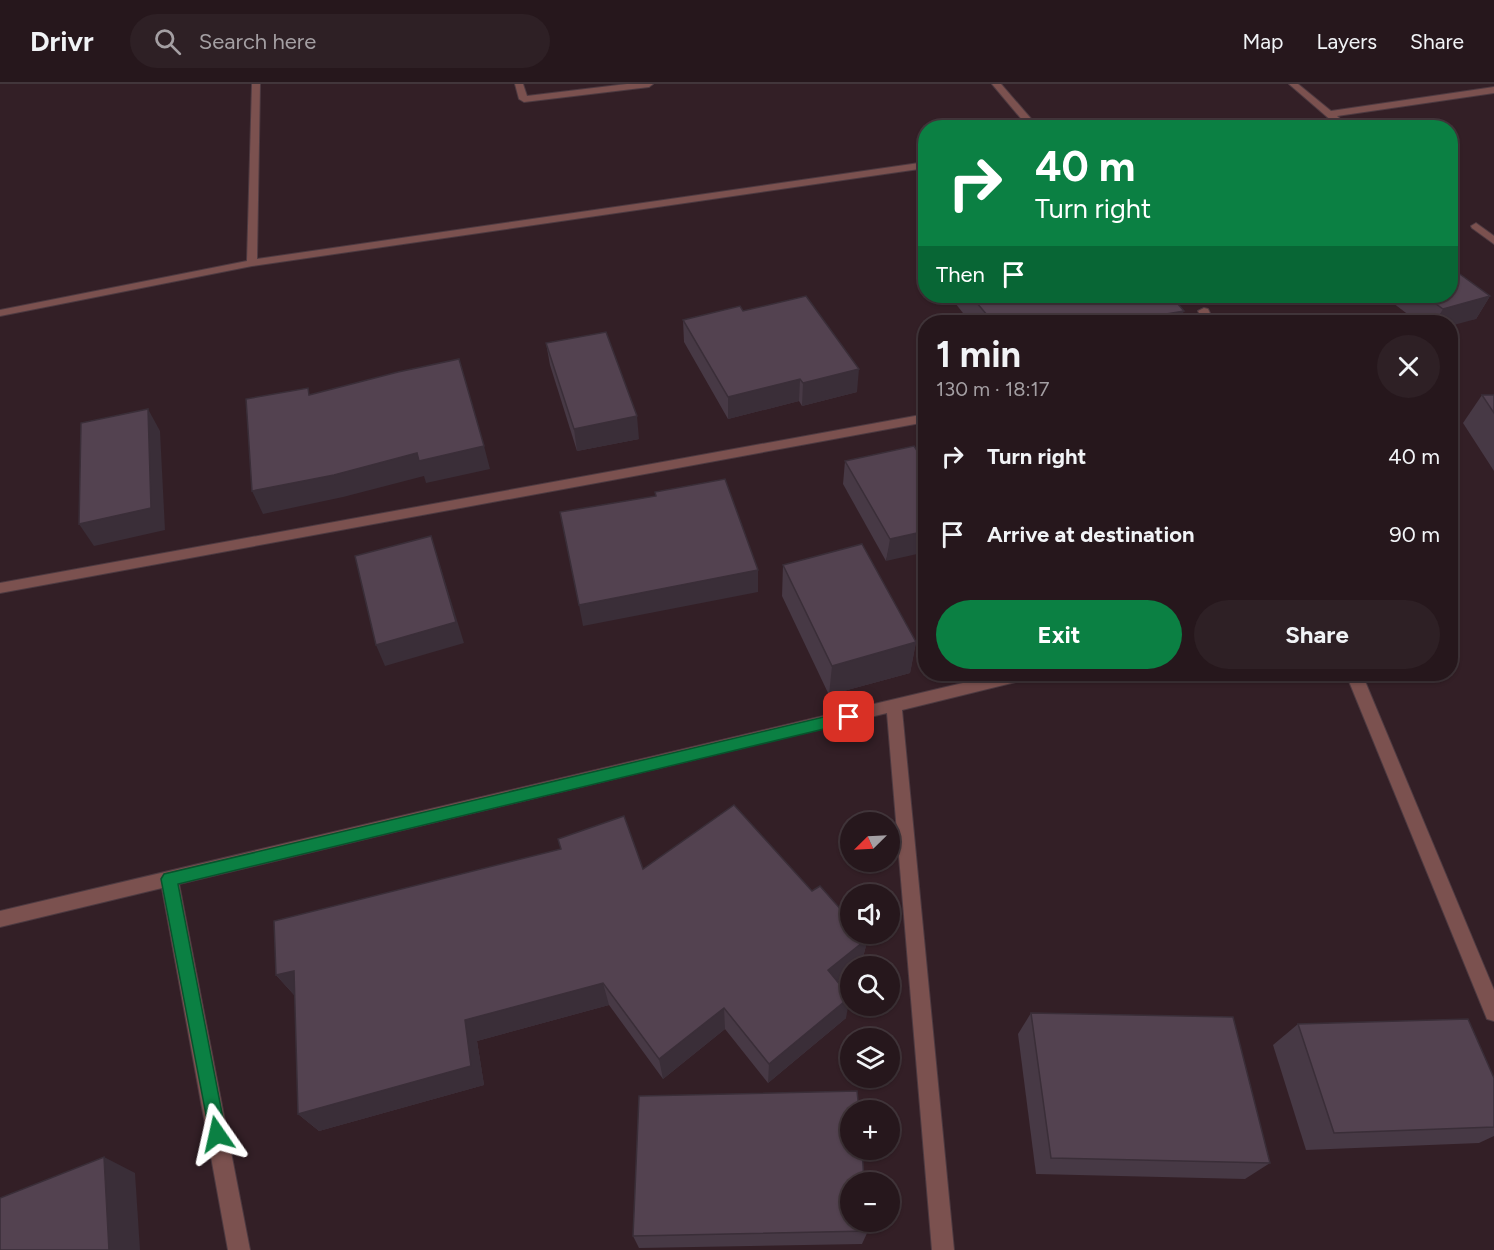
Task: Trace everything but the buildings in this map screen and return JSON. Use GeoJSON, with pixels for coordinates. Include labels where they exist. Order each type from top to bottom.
{"type":"FeatureCollection","features":[{"type":"Feature","properties":{"kind":"street"},"geometry":{"type":"LineString","coordinates":[[252,263],[256,84]]}},
{"type":"Feature","properties":{"kind":"street"},"geometry":{"type":"LineString","coordinates":[[519,84],[524,99],[648,84]]}},
{"type":"Feature","properties":{"kind":"street"},"geometry":{"type":"LineString","coordinates":[[996,84],[1028,120]]}},
{"type":"Feature","properties":{"kind":"street"},"geometry":{"type":"LineString","coordinates":[[1293,84],[1336,120]]}},
{"type":"Feature","properties":{"kind":"street"},"geometry":{"type":"LineString","coordinates":[[1329,114],[1494,90]]}},
{"type":"Feature","properties":{"kind":"street"},"geometry":{"type":"LineString","coordinates":[[0,314],[252,263],[918,166]]}},
{"type":"Feature","properties":{"kind":"street"},"geometry":{"type":"LineString","coordinates":[[1476,226],[1494,241]]}},
{"type":"Feature","properties":{"kind":"street"},"geometry":{"type":"LineString","coordinates":[[0,588],[918,419]]}},
{"type":"Feature","properties":{"kind":"street"},"geometry":{"type":"LineString","coordinates":[[0,919],[996,681]]}},
{"type":"Feature","properties":{"kind":"street"},"geometry":{"type":"LineString","coordinates":[[1357,681],[1494,1012]]}},
{"type":"Feature","properties":{"kind":"street"},"geometry":{"type":"LineString","coordinates":[[894,706],[943,1250]]}},
{"type":"Feature","properties":{"kind":"street"},"geometry":{"type":"LineString","coordinates":[[169,879],[239,1250]]}},
{"type":"Feature","properties":{"kind":"route"},"geometry":{"type":"LineString","coordinates":[[217,1134],[169,879],[849,717]]}}]}
